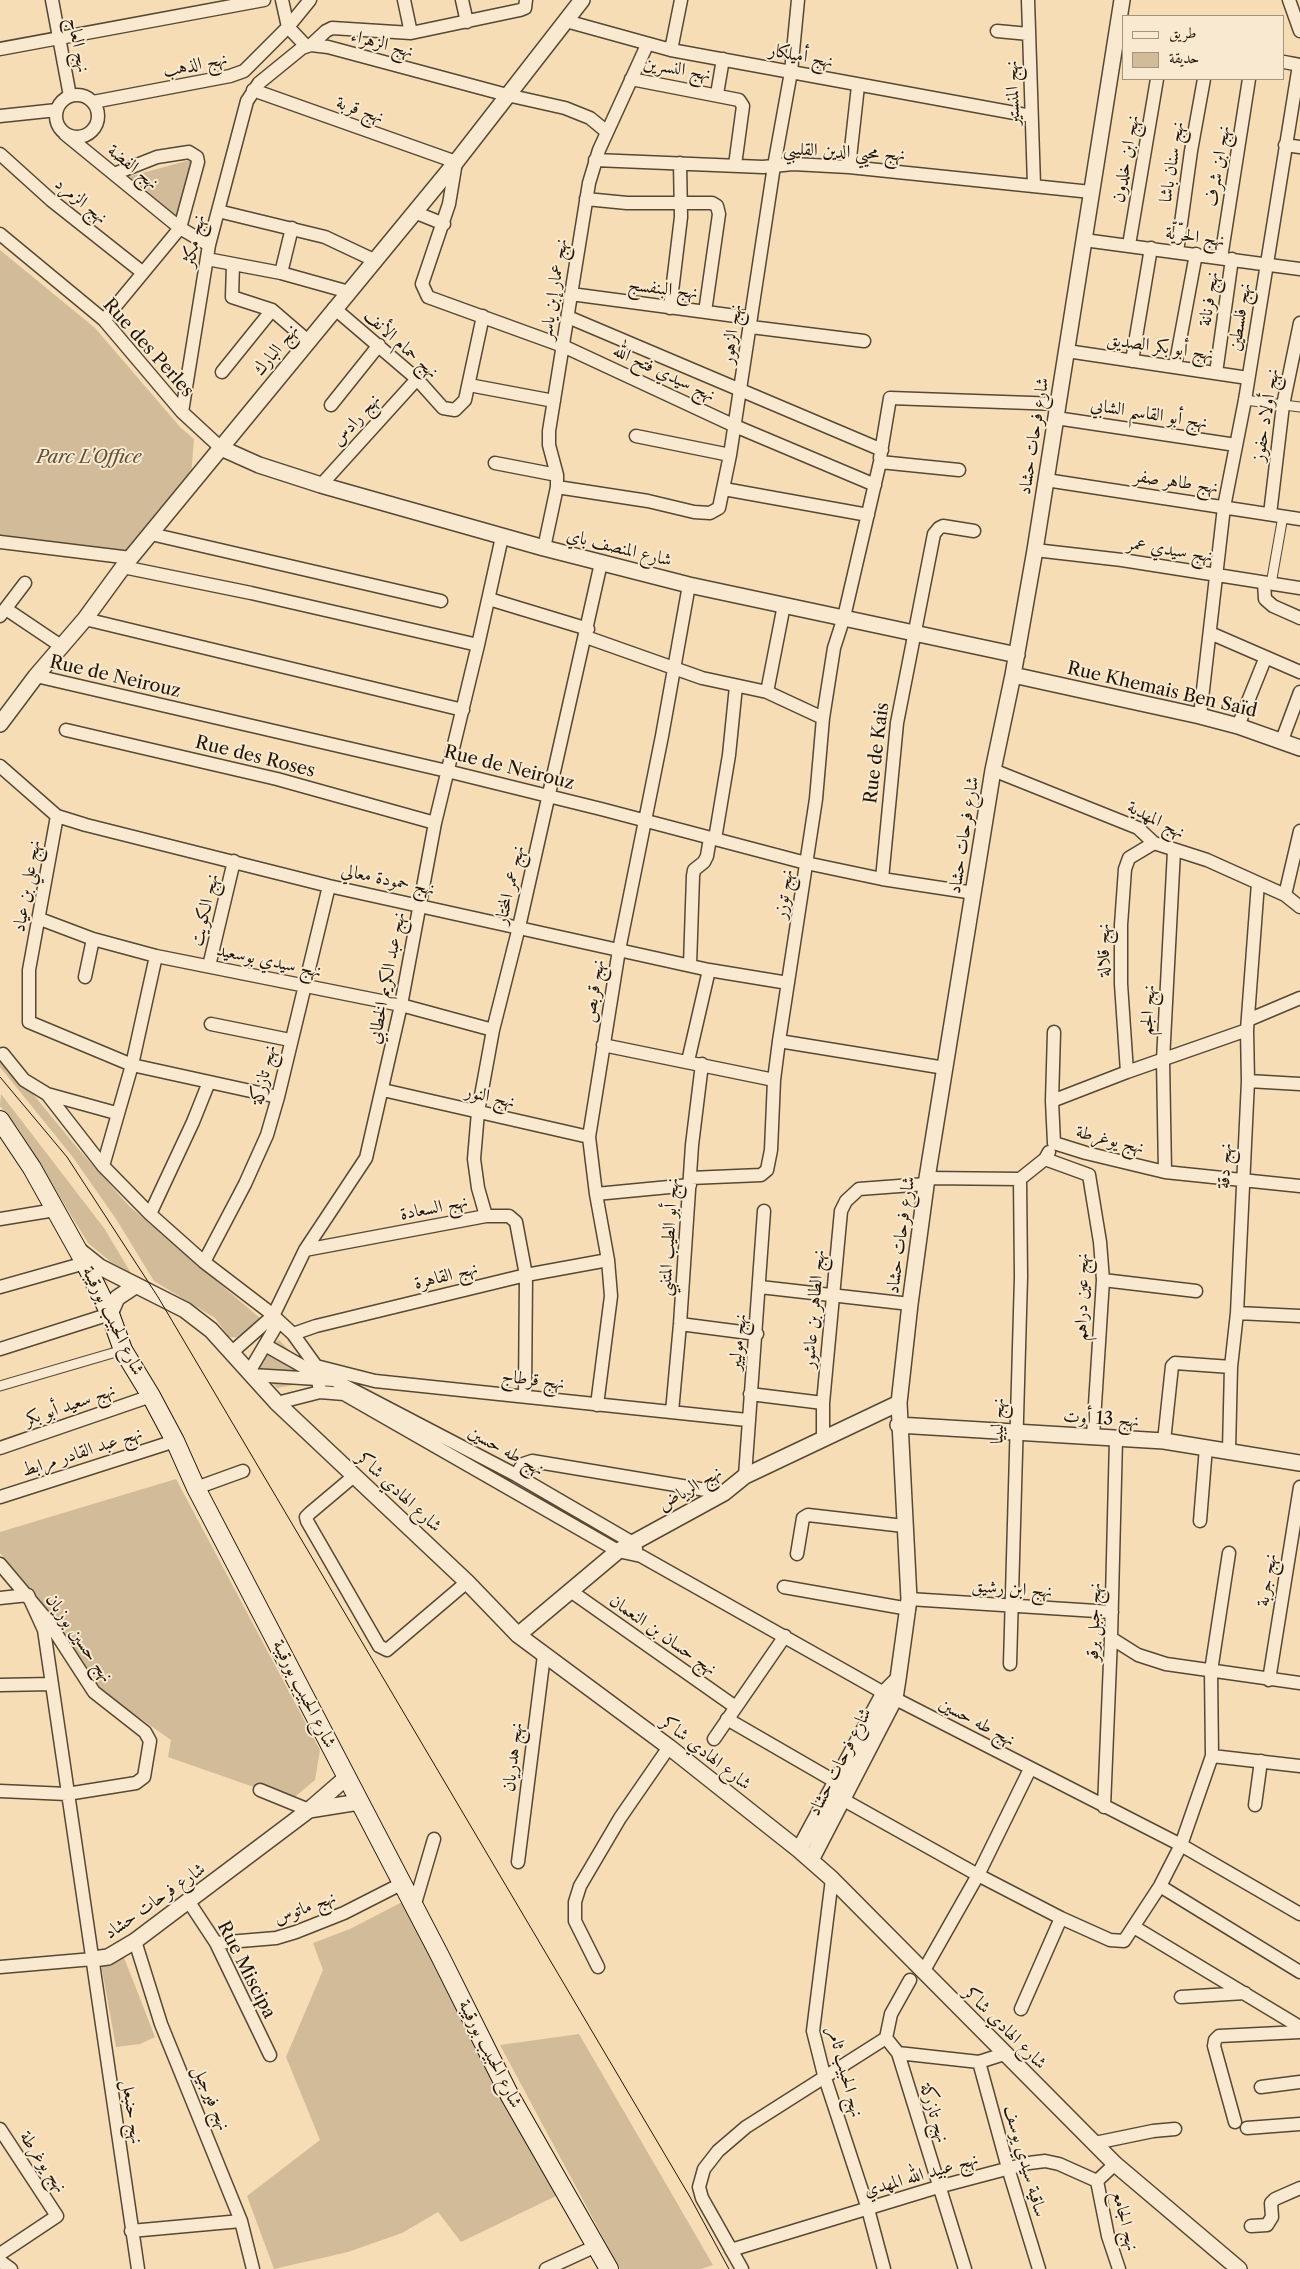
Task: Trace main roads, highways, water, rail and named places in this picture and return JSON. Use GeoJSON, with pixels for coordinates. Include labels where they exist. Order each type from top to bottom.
{"type":"FeatureCollection","features":[{"type":"Feature","properties":{"kind":"main road","name":"شارع الحبيب بورقيبة"},"geometry":{"type":"LineString","coordinates":[[0,1120],[18,1144],[85,1263],[110,1314],[123,1350],[175,1441],[196,1488],[347,1776],[510,2096],[609,2269]]}},
{"type":"Feature","properties":{"kind":"tram line"},"geometry":{"type":"LineString","coordinates":[[0,1077],[67,1157],[158,1297],[690,2197],[729,2269]]}},
{"type":"Feature","properties":{"kind":"park label","name":"Parc L'Office"},"geometry":{"type":"Point","coordinates":[89,458]}}]}
